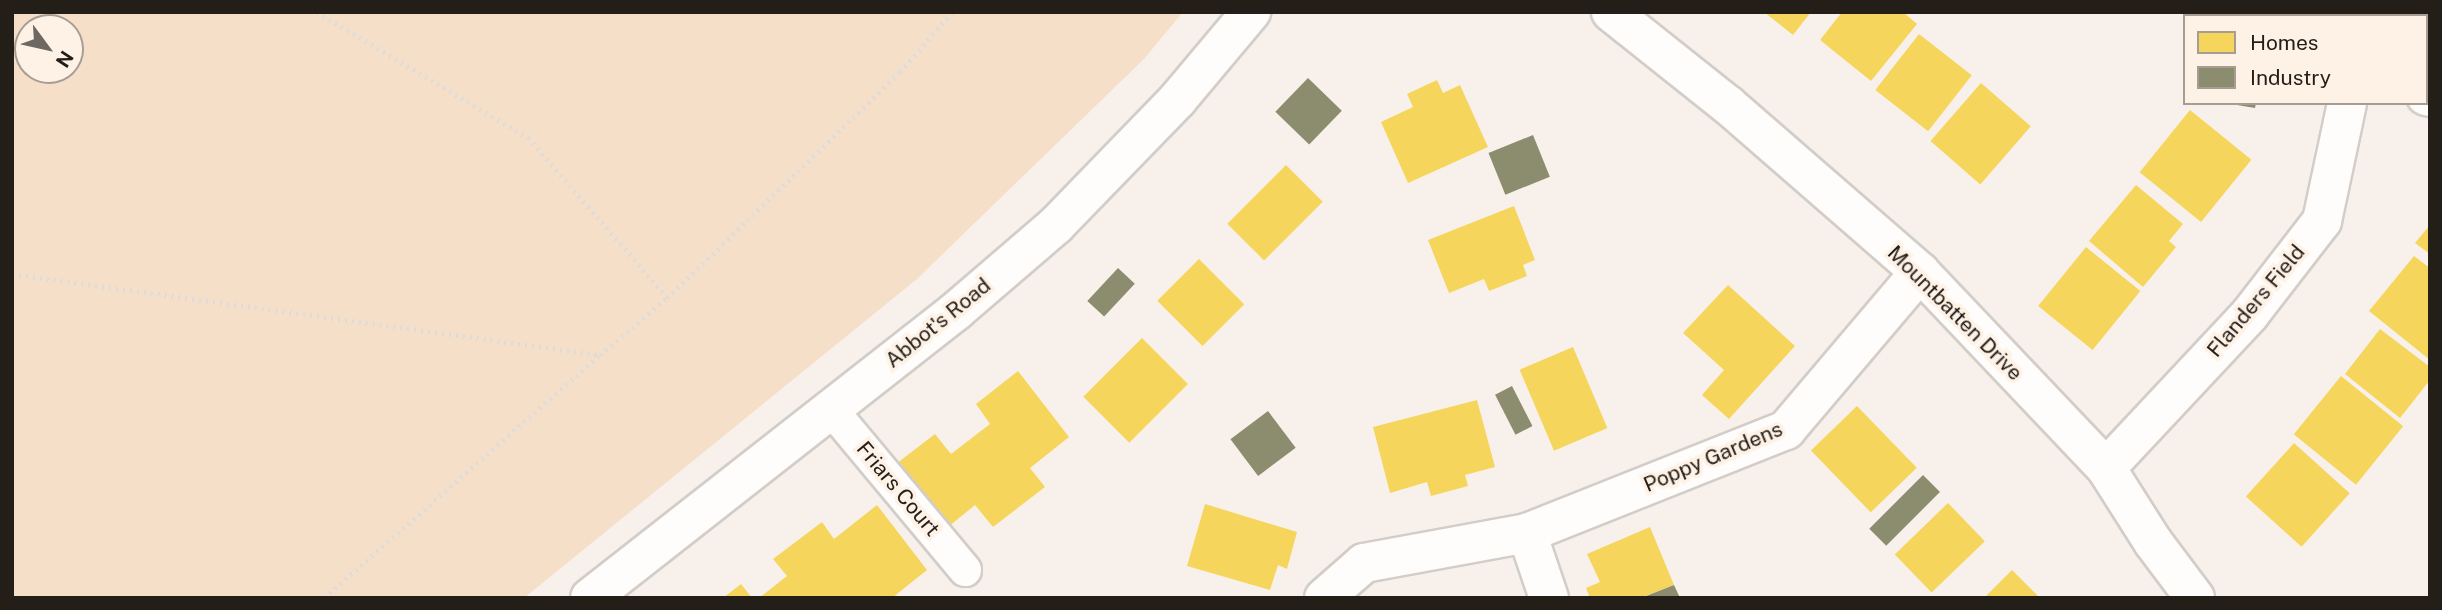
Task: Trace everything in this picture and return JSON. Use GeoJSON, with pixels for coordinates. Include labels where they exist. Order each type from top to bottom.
{"type":"FeatureCollection","features":[{"type":"Feature","properties":{"kind":"street","name":"Abbot's Road"},"geometry":{"type":"LineString","coordinates":[[590,598],[956,311],[1056,225],[1178,99],[1251,12]]}},
{"type":"Feature","properties":{"kind":"street","name":"Mountbatten Drive"},"geometry":{"type":"LineString","coordinates":[[1611,12],[1728,105],[1920,272],[2106,468],[2153,542],[2194,598]]}},
{"type":"Feature","properties":{"kind":"street","name":"Flanders Field"},"geometry":{"type":"LineString","coordinates":[[2106,468],[2250,314],[2322,221],[2347,105]]}},
{"type":"Feature","properties":{"kind":"street","name":"Poppy Gardens"},"geometry":{"type":"LineString","coordinates":[[1324,598],[1364,563],[1527,533],[1786,430],[1920,272]]}},
{"type":"Feature","properties":{"kind":"street"},"geometry":{"type":"LineString","coordinates":[[1527,533],[1549,598]]}},
{"type":"Feature","properties":{"kind":"lane","name":"Friars Court"},"geometry":{"type":"LineString","coordinates":[[830,408],[965,570]]}},
{"type":"Feature","properties":{"kind":"path"},"geometry":{"type":"LineString","coordinates":[[316,12],[529,139],[667,298]]}},
{"type":"Feature","properties":{"kind":"path"},"geometry":{"type":"LineString","coordinates":[[324,598],[667,298],[900,72],[951,12]]}},
{"type":"Feature","properties":{"kind":"path"},"geometry":{"type":"LineString","coordinates":[[12,274],[600,355]]}},
{"type":"Feature","properties":{"kind":"shaded area"},"geometry":{"type":"Polygon","coordinates":[[[12,12],[1183,12],[1144,59],[917,279],[524,598],[12,598],[12,12]]]}},
{"type":"Feature","properties":{"kind":"building: Homes"},"geometry":{"type":"Polygon","coordinates":[[[1764,12],[1811,12],[1793,35],[1764,12]]]}},
{"type":"Feature","properties":{"kind":"building: Homes"},"geometry":{"type":"Polygon","coordinates":[[[1842,12],[1903,12],[1917,24],[1871,81],[1820,40],[1842,12]]]}},
{"type":"Feature","properties":{"kind":"building: Homes"},"geometry":{"type":"Polygon","coordinates":[[[2211,12],[2290,12],[2290,14],[2211,12]]]}},
{"type":"Feature","properties":{"kind":"building: Homes"},"geometry":{"type":"Polygon","coordinates":[[[1919,34],[1972,75],[1928,131],[1875,90],[1919,34]]]}},
{"type":"Feature","properties":{"kind":"building: Homes"},"geometry":{"type":"Polygon","coordinates":[[[1437,80],[1443,93],[1460,85],[1488,147],[1408,183],[1381,122],[1413,107],[1407,94],[1437,80]]]}},
{"type":"Feature","properties":{"kind":"building: Homes"},"geometry":{"type":"Polygon","coordinates":[[[1981,83],[2031,126],[1980,184],[1930,141],[1981,83]]]}},
{"type":"Feature","properties":{"kind":"building: Homes"},"geometry":{"type":"Polygon","coordinates":[[[2190,110],[2251,160],[2201,222],[2140,172],[2190,110]]]}},
{"type":"Feature","properties":{"kind":"building: Homes"},"geometry":{"type":"Polygon","coordinates":[[[1286,165],[1323,202],[1264,260],[1227,224],[1286,165]]]}},
{"type":"Feature","properties":{"kind":"building: Homes"},"geometry":{"type":"Polygon","coordinates":[[[2136,185],[2183,224],[2169,241],[2176,247],[2143,287],[2089,241],[2136,185]]]}},
{"type":"Feature","properties":{"kind":"building: Homes"},"geometry":{"type":"Polygon","coordinates":[[[1514,206],[1535,260],[1523,265],[1527,276],[1489,291],[1484,279],[1449,293],[1428,240],[1514,206]]]}},
{"type":"Feature","properties":{"kind":"building: Homes"},"geometry":{"type":"Polygon","coordinates":[[[2430,225],[2430,254],[2415,243],[2430,225]]]}},
{"type":"Feature","properties":{"kind":"building: Homes"},"geometry":{"type":"Polygon","coordinates":[[[2086,247],[2140,291],[2093,350],[2038,306],[2086,247]]]}},
{"type":"Feature","properties":{"kind":"building: Homes"},"geometry":{"type":"Polygon","coordinates":[[[2414,256],[2430,268],[2430,360],[2369,311],[2414,256]]]}},
{"type":"Feature","properties":{"kind":"building: Homes"},"geometry":{"type":"Polygon","coordinates":[[[1199,259],[1244,304],[1203,346],[1157,301],[1199,259]]]}},
{"type":"Feature","properties":{"kind":"building: Homes"},"geometry":{"type":"Polygon","coordinates":[[[1728,285],[1795,346],[1729,419],[1702,395],[1724,370],[1683,333],[1728,285]]]}},
{"type":"Feature","properties":{"kind":"building: Homes"},"geometry":{"type":"Polygon","coordinates":[[[2380,329],[2430,367],[2430,380],[2400,418],[2345,374],[2380,329]]]}},
{"type":"Feature","properties":{"kind":"building: Homes"},"geometry":{"type":"Polygon","coordinates":[[[1142,338],[1188,384],[1129,443],[1083,397],[1142,338]]]}},
{"type":"Feature","properties":{"kind":"building: Homes"},"geometry":{"type":"Polygon","coordinates":[[[1573,347],[1607,428],[1554,451],[1520,370],[1573,347]]]}},
{"type":"Feature","properties":{"kind":"building: Homes"},"geometry":{"type":"Polygon","coordinates":[[[1018,371],[1069,437],[1030,468],[1045,487],[993,527],[975,505],[942,532],[892,467],[935,434],[951,454],[990,424],[976,404],[1018,371]]]}},
{"type":"Feature","properties":{"kind":"building: Homes"},"geometry":{"type":"Polygon","coordinates":[[[2341,376],[2403,426],[2356,485],[2294,434],[2341,376]]]}},
{"type":"Feature","properties":{"kind":"building: Homes"},"geometry":{"type":"Polygon","coordinates":[[[1477,400],[1495,467],[1465,475],[1468,486],[1431,496],[1427,482],[1390,493],[1373,427],[1477,400]]]}},
{"type":"Feature","properties":{"kind":"building: Homes"},"geometry":{"type":"Polygon","coordinates":[[[1857,406],[1917,468],[1871,512],[1811,450],[1857,406]]]}},
{"type":"Feature","properties":{"kind":"building: Homes"},"geometry":{"type":"Polygon","coordinates":[[[2294,443],[2350,493],[2302,547],[2246,497],[2294,443]]]}},
{"type":"Feature","properties":{"kind":"building: Homes"},"geometry":{"type":"Polygon","coordinates":[[[1948,503],[1985,541],[1932,593],[1895,554],[1948,503]]]}},
{"type":"Feature","properties":{"kind":"building: Homes"},"geometry":{"type":"Polygon","coordinates":[[[1205,504],[1297,532],[1287,569],[1278,565],[1270,590],[1187,566],[1205,504]]]}},
{"type":"Feature","properties":{"kind":"building: Homes"},"geometry":{"type":"Polygon","coordinates":[[[877,505],[927,570],[892,598],[759,598],[787,576],[773,559],[822,522],[834,539],[877,505]]]}},
{"type":"Feature","properties":{"kind":"building: Homes"},"geometry":{"type":"Polygon","coordinates":[[[1650,527],[1674,585],[1640,598],[1590,598],[1586,588],[1600,582],[1587,554],[1650,527]]]}},
{"type":"Feature","properties":{"kind":"building: Homes"},"geometry":{"type":"Polygon","coordinates":[[[2012,570],[2040,598],[1984,598],[2012,570]]]}},
{"type":"Feature","properties":{"kind":"building: Homes"},"geometry":{"type":"Polygon","coordinates":[[[741,584],[752,598],[723,598],[741,584]]]}},
{"type":"Feature","properties":{"kind":"building: Industry"},"geometry":{"type":"Polygon","coordinates":[[[1308,78],[1342,111],[1309,144],[1275,112],[1308,78]]]}},
{"type":"Feature","properties":{"kind":"building: Industry"},"geometry":{"type":"Polygon","coordinates":[[[1533,135],[1550,177],[1505,195],[1488,153],[1533,135]]]}},
{"type":"Feature","properties":{"kind":"building: Industry"},"geometry":{"type":"Polygon","coordinates":[[[1118,268],[1135,284],[1104,317],[1087,301],[1118,268]]]}},
{"type":"Feature","properties":{"kind":"building: Industry"},"geometry":{"type":"Polygon","coordinates":[[[1512,386],[1532,426],[1516,435],[1495,395],[1512,386]]]}},
{"type":"Feature","properties":{"kind":"building: Industry"},"geometry":{"type":"Polygon","coordinates":[[[1268,411],[1296,448],[1258,476],[1230,439],[1268,411]]]}},
{"type":"Feature","properties":{"kind":"building: Industry"},"geometry":{"type":"Polygon","coordinates":[[[1923,475],[1940,492],[1886,546],[1869,529],[1923,475]]]}},
{"type":"Feature","properties":{"kind":"building: Industry"},"geometry":{"type":"Polygon","coordinates":[[[1674,585],[1680,598],[1641,598],[1674,585]]]}}]}
